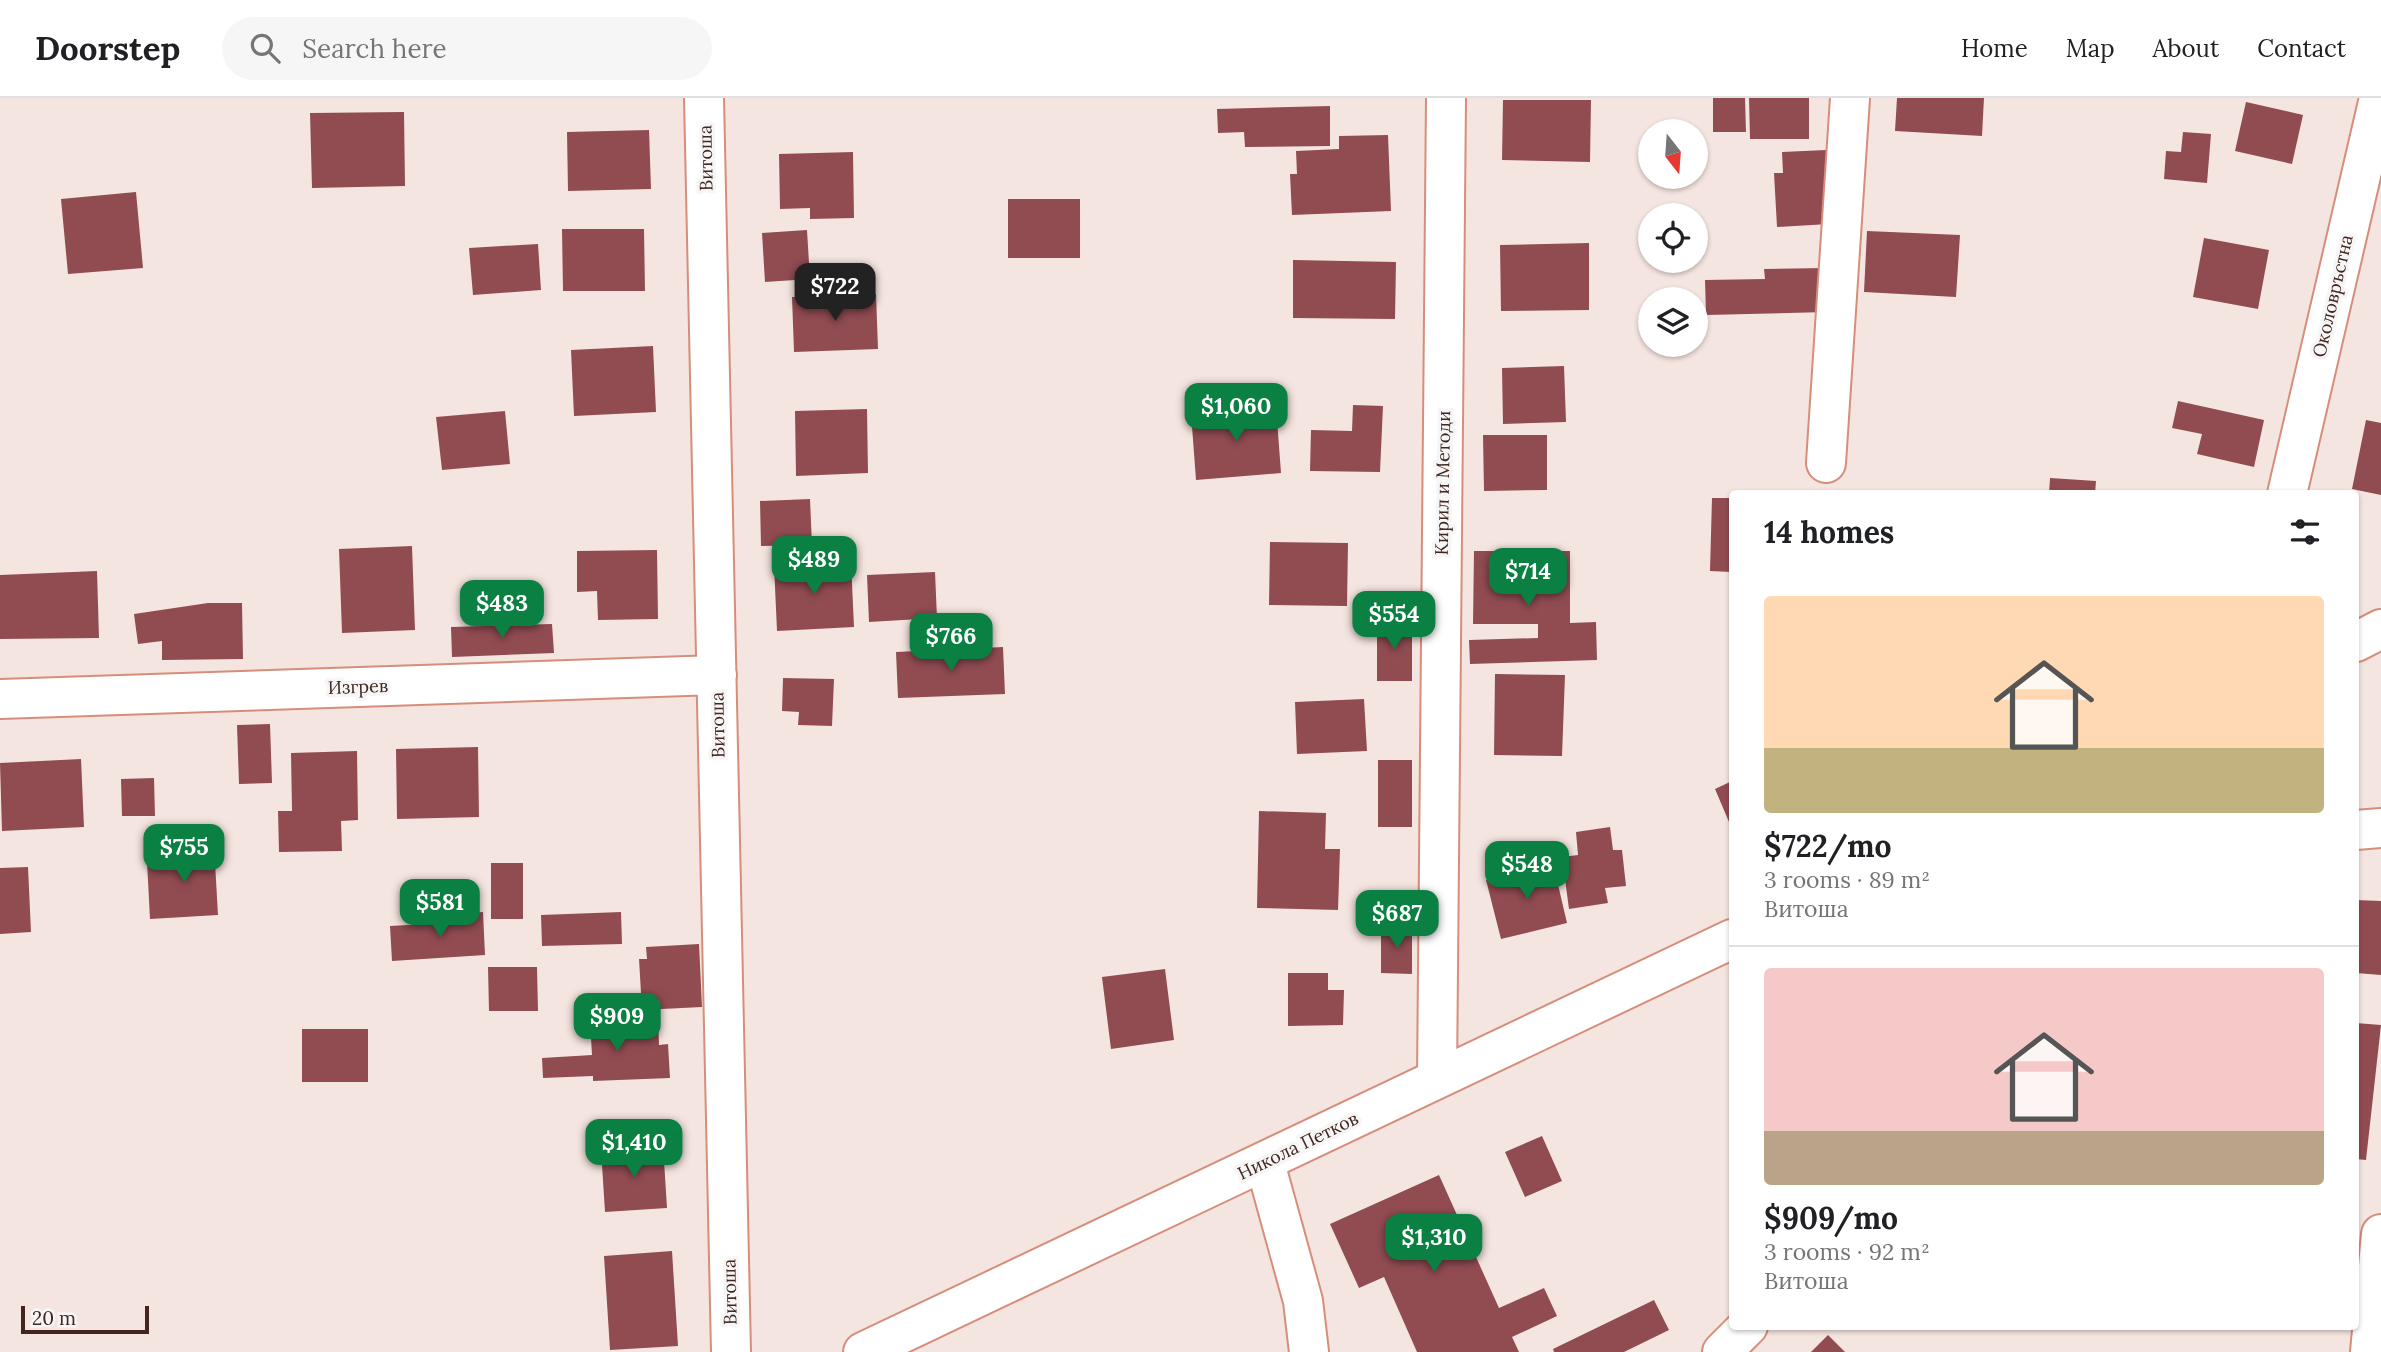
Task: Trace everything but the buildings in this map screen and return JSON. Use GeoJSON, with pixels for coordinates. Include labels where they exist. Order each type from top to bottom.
{"type":"FeatureCollection","features":[{"type":"Feature","properties":{"kind":"street","name":"Витоша"},"geometry":{"type":"LineString","coordinates":[[704,98],[731,1352]]}},
{"type":"Feature","properties":{"kind":"street","name":"Кирил и Методи"},"geometry":{"type":"LineString","coordinates":[[1437,1079],[1446,98]]}},
{"type":"Feature","properties":{"kind":"street"},"geometry":{"type":"LineString","coordinates":[[1826,463],[1850,98]]}},
{"type":"Feature","properties":{"kind":"street","name":"Околовръстна"},"geometry":{"type":"LineString","coordinates":[[2288,490],[2379,98]]}},
{"type":"Feature","properties":{"kind":"street"},"geometry":{"type":"LineString","coordinates":[[2359,640],[2381,629]]}},
{"type":"Feature","properties":{"kind":"street","name":"Изгрев"},"geometry":{"type":"LineString","coordinates":[[0,699],[717,675]]}},
{"type":"Feature","properties":{"kind":"street"},"geometry":{"type":"LineString","coordinates":[[2359,830],[2381,828]]}},
{"type":"Feature","properties":{"kind":"street","name":"Никола Петков"},"geometry":{"type":"LineString","coordinates":[[863,1352],[1729,940]]}},
{"type":"Feature","properties":{"kind":"street"},"geometry":{"type":"LineString","coordinates":[[1265,1163],[1303,1301],[1309,1352]]}},
{"type":"Feature","properties":{"kind":"street"},"geometry":{"type":"LineString","coordinates":[[2370,1352],[2381,1234]]}},
{"type":"Feature","properties":{"kind":"street"},"geometry":{"type":"LineString","coordinates":[[1722,1352],[1744,1330]]}}]}
